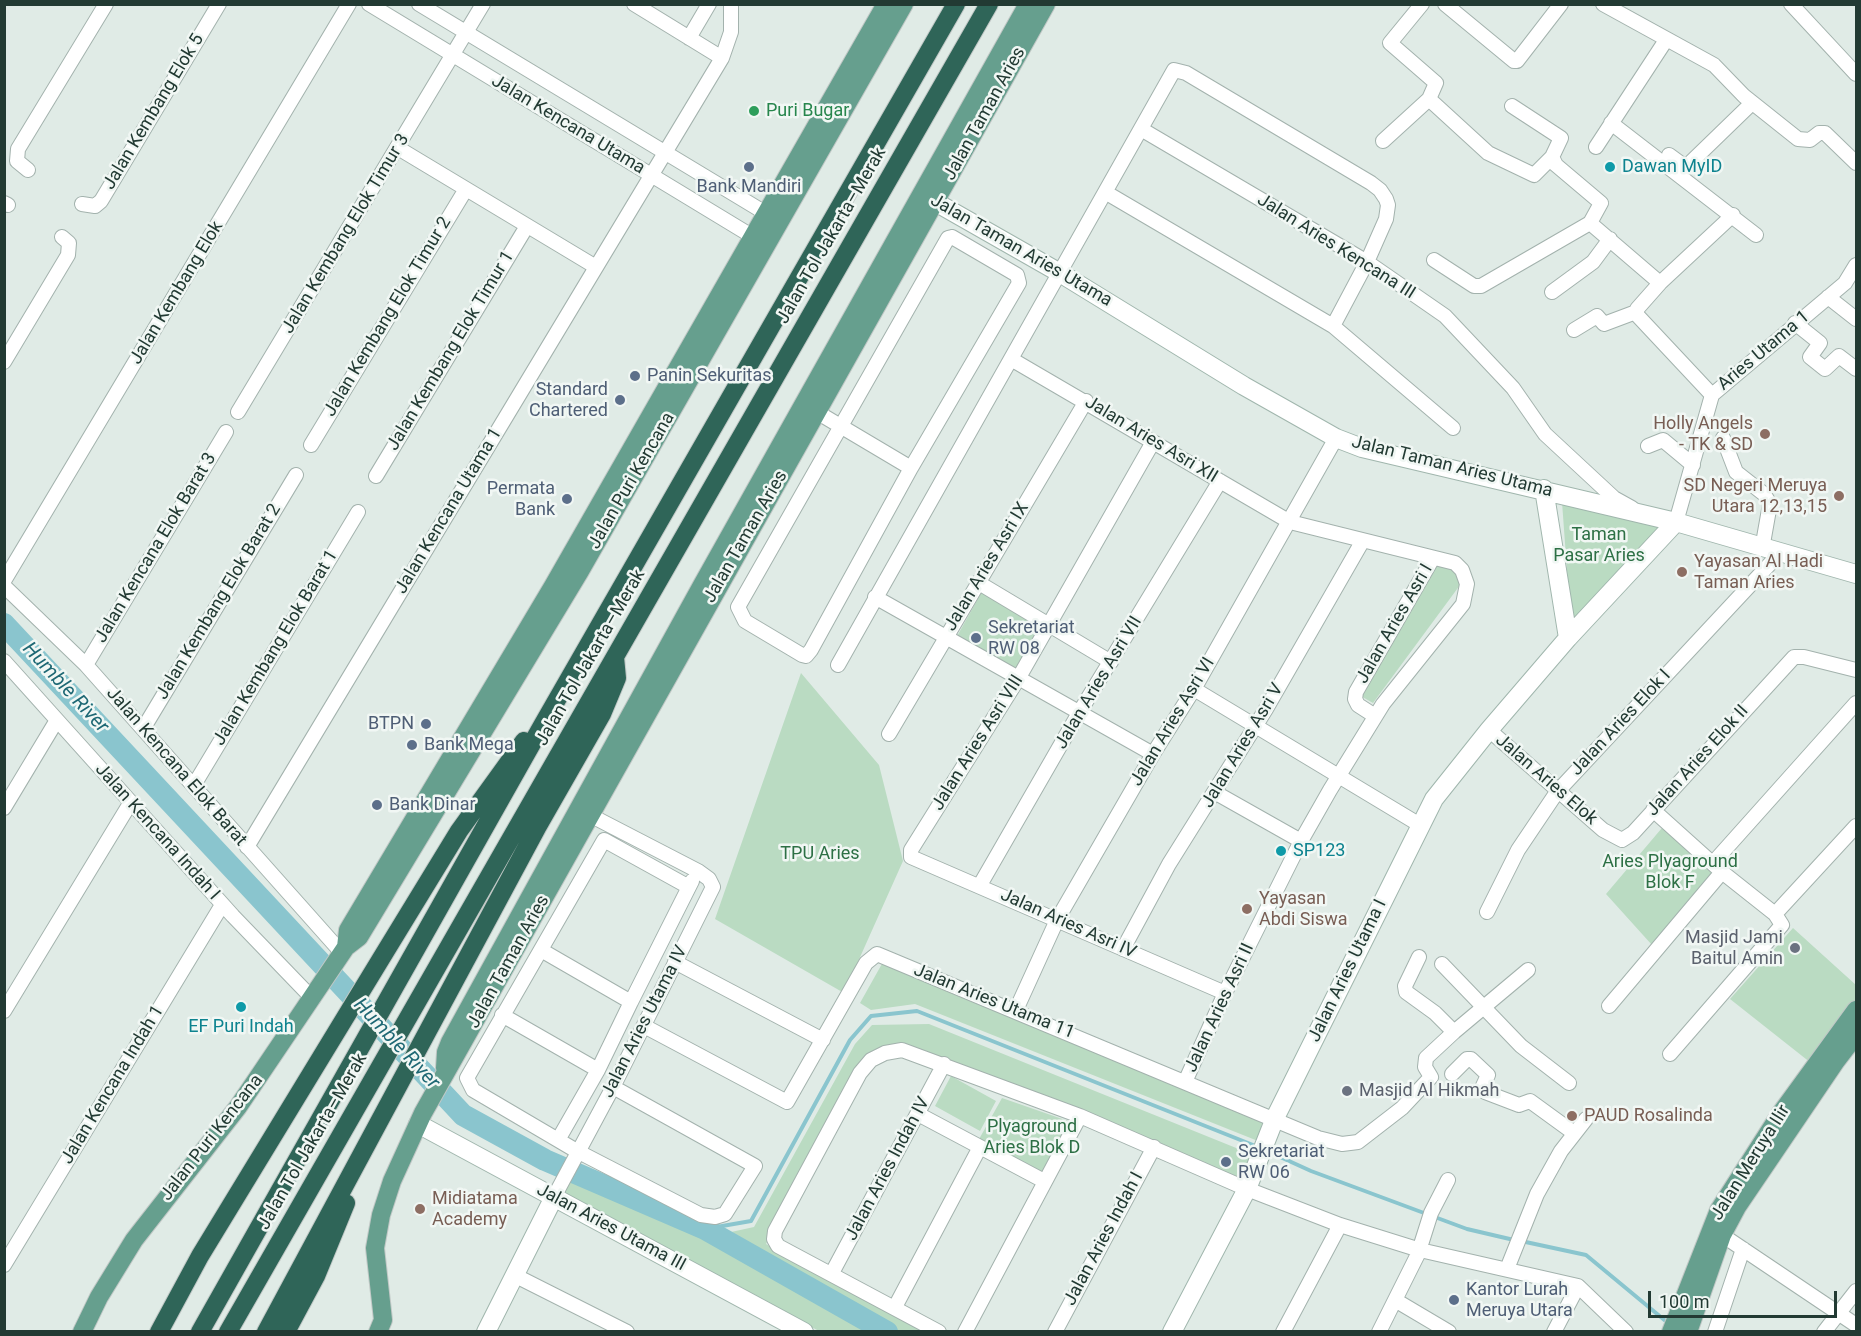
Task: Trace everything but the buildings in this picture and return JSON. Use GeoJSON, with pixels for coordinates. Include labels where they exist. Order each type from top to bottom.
{"type":"FeatureCollection","features":[{"type":"Feature","properties":{"kind":"highway","name":"Jalan Tol Jakarta–Merak"},"geometry":{"type":"LineString","coordinates":[[200,1332],[543,724],[956,4]]}},
{"type":"Feature","properties":{"kind":"highway","name":"Jalan Tol Jakarta–Merak"},"geometry":{"type":"LineString","coordinates":[[228,1332],[989,4]]}},
{"type":"Feature","properties":{"kind":"highway"},"geometry":{"type":"LineString","coordinates":[[266,1332],[441,1005],[607,704],[617,678],[615,657]]}},
{"type":"Feature","properties":{"kind":"highway"},"geometry":{"type":"LineString","coordinates":[[159,1332],[200,1256],[459,831],[517,748],[543,724]]}},
{"type":"Feature","properties":{"kind":"highway"},"geometry":{"type":"LineString","coordinates":[[286,1332],[300,1308],[336,1230],[366,1147]]}},
{"type":"Feature","properties":{"kind":"main road","name":"Jalan Puri Kencana"},"geometry":{"type":"LineString","coordinates":[[82,1332],[99,1297],[134,1240],[238,1107],[342,953],[348,930],[760,241],[886,4]]}},
{"type":"Feature","properties":{"kind":"main road","name":"Jalan Puri Kencana"},"geometry":{"type":"LineString","coordinates":[[773,218],[904,4]]}},
{"type":"Feature","properties":{"kind":"main road","name":"Jalan Taman Aries"},"geometry":{"type":"LineString","coordinates":[[930,198],[1028,4]]}},
{"type":"Feature","properties":{"kind":"main road","name":"Jalan Taman Aries"},"geometry":{"type":"LineString","coordinates":[[378,1332],[383,1320],[375,1248],[381,1215],[392,1181],[420,1119],[444,1073],[456,1057],[585,812],[810,408],[930,198],[1046,4]]}},
{"type":"Feature","properties":{"kind":"main road","name":"Jalan Meruya Ilir"},"geometry":{"type":"LineString","coordinates":[[1684,1330],[1722,1235],[1744,1197],[1836,1061],[1855,1021]]}},
{"type":"Feature","properties":{"kind":"main road","name":"Jalan Meruya Ilir"},"geometry":{"type":"LineString","coordinates":[[1684,1330],[1719,1210],[1781,1113],[1855,1021]]}},
{"type":"Feature","properties":{"kind":"street"},"geometry":{"type":"LineString","coordinates":[[28,170],[17,161],[18,149],[106,4]]}},
{"type":"Feature","properties":{"kind":"street","name":"Jalan Kembang Elok 5"},"geometry":{"type":"LineString","coordinates":[[82,204],[95,206],[101,201],[219,4]]}},
{"type":"Feature","properties":{"kind":"street","name":"Jalan Kembang Elok"},"geometry":{"type":"LineString","coordinates":[[4,581],[349,4]]}},
{"type":"Feature","properties":{"kind":"street","name":"Jalan Kencana Utama"},"geometry":{"type":"LineString","coordinates":[[369,4],[760,241]]}},
{"type":"Feature","properties":{"kind":"street","name":"Jalan Kencana Utama"},"geometry":{"type":"LineString","coordinates":[[419,4],[773,218]]}},
{"type":"Feature","properties":{"kind":"street","name":"Jalan Kembang Elok Timur 3"},"geometry":{"type":"LineString","coordinates":[[238,412],[483,4]]}},
{"type":"Feature","properties":{"kind":"street"},"geometry":{"type":"LineString","coordinates":[[634,4],[722,58]]}},
{"type":"Feature","properties":{"kind":"street"},"geometry":{"type":"LineString","coordinates":[[689,38],[709,4]]}},
{"type":"Feature","properties":{"kind":"street","name":"Jalan Kencana Utama 1"},"geometry":{"type":"LineString","coordinates":[[247,847],[722,58],[731,32],[731,4]]}},
{"type":"Feature","properties":{"kind":"street"},"geometry":{"type":"LineString","coordinates":[[1383,141],[1429,99],[1436,83],[1390,43],[1422,4]]}},
{"type":"Feature","properties":{"kind":"street"},"geometry":{"type":"LineString","coordinates":[[1445,4],[1517,61],[1561,4]]}},
{"type":"Feature","properties":{"kind":"street"},"geometry":{"type":"LineString","coordinates":[[1604,4],[1714,65],[1752,103],[1803,141],[1825,133],[1857,163]]}},
{"type":"Feature","properties":{"kind":"street"},"geometry":{"type":"LineString","coordinates":[[1794,6],[1857,74]]}},
{"type":"Feature","properties":{"kind":"street"},"geometry":{"type":"LineString","coordinates":[[1596,147],[1666,40]]}},
{"type":"Feature","properties":{"kind":"street"},"geometry":{"type":"LineString","coordinates":[[838,666],[1174,70],[1186,73],[1380,190],[1388,205],[1388,210],[1367,262],[1333,326]]}},
{"type":"Feature","properties":{"kind":"street"},"geometry":{"type":"LineString","coordinates":[[1429,99],[1482,149],[1534,175],[1552,157],[1561,138],[1512,106]]}},
{"type":"Feature","properties":{"kind":"street"},"geometry":{"type":"LineString","coordinates":[[1662,150],[1684,166],[1688,165],[1752,103]]}},
{"type":"Feature","properties":{"kind":"street"},"geometry":{"type":"LineString","coordinates":[[1611,123],[1756,235]]}},
{"type":"Feature","properties":{"kind":"street","name":"Jalan Aries Kencana III"},"geometry":{"type":"LineString","coordinates":[[1141,129],[1367,262],[1445,316],[1513,388],[1545,434],[1614,498],[1639,512]]}},
{"type":"Feature","properties":{"kind":"street"},"geometry":{"type":"LineString","coordinates":[[398,148],[596,267]]}},
{"type":"Feature","properties":{"kind":"street"},"geometry":{"type":"LineString","coordinates":[[1434,260],[1474,286],[1481,286],[1590,223],[1600,206],[1600,201],[1556,165],[1552,157]]}},
{"type":"Feature","properties":{"kind":"street","name":"Jalan Kembang Elok Timur 2"},"geometry":{"type":"LineString","coordinates":[[310,445],[466,189]]}},
{"type":"Feature","properties":{"kind":"street"},"geometry":{"type":"LineString","coordinates":[[1105,192],[1333,326],[1453,428]]}},
{"type":"Feature","properties":{"kind":"street","name":"Jalan Taman Aries Utama"},"geometry":{"type":"LineString","coordinates":[[930,198],[1060,273],[1244,386],[1336,438],[1381,453],[1639,512],[1857,574]]}},
{"type":"Feature","properties":{"kind":"street"},"geometry":{"type":"LineString","coordinates":[[1574,330],[1597,316],[1604,324],[1636,312],[1659,283],[1733,215]]}},
{"type":"Feature","properties":{"kind":"street"},"geometry":{"type":"LineString","coordinates":[[1590,223],[1659,283]]}},
{"type":"Feature","properties":{"kind":"street","name":"Jalan Kembang Elok Timur 1"},"geometry":{"type":"LineString","coordinates":[[376,476],[527,226]]}},
{"type":"Feature","properties":{"kind":"street"},"geometry":{"type":"LineString","coordinates":[[4,362],[68,255],[69,243],[62,237]]}},
{"type":"Feature","properties":{"kind":"street"},"geometry":{"type":"LineString","coordinates":[[952,237],[1013,272],[1019,278],[1019,283],[911,468],[811,650],[806,656],[802,656],[744,621],[738,607],[842,427],[948,238],[952,237]]}},
{"type":"Feature","properties":{"kind":"street"},"geometry":{"type":"LineString","coordinates":[[1552,292],[1593,262],[1610,239]]}},
{"type":"Feature","properties":{"kind":"street","name":"Aries Utama 1"},"geometry":{"type":"LineString","coordinates":[[1676,522],[1712,395],[1845,283],[1857,265]]}},
{"type":"Feature","properties":{"kind":"street"},"geometry":{"type":"LineString","coordinates":[[1828,297],[1857,319]]}},
{"type":"Feature","properties":{"kind":"street"},"geometry":{"type":"LineString","coordinates":[[1636,312],[1712,395]]}},
{"type":"Feature","properties":{"kind":"street"},"geometry":{"type":"LineString","coordinates":[[1795,323],[1820,343],[1810,357],[1825,369],[1839,356],[1857,369]]}},
{"type":"Feature","properties":{"kind":"street","name":"Jalan Aries Asri XII"},"geometry":{"type":"LineString","coordinates":[[1011,358],[1290,522]]}},
{"type":"Feature","properties":{"kind":"street","name":"Jalan Aries Asri IX"},"geometry":{"type":"LineString","coordinates":[[889,734],[1086,401]]}},
{"type":"Feature","properties":{"kind":"street"},"geometry":{"type":"LineString","coordinates":[[810,408],[911,468]]}},
{"type":"Feature","properties":{"kind":"street","name":"Jalan Kencana Elok Barat 3"},"geometry":{"type":"LineString","coordinates":[[86,664],[226,432]]}},
{"type":"Feature","properties":{"kind":"street","name":"Jalan Aries Asri VI"},"geometry":{"type":"LineString","coordinates":[[1016,1010],[1057,920],[1153,754],[1194,689],[1336,438]]}},
{"type":"Feature","properties":{"kind":"street"},"geometry":{"type":"LineString","coordinates":[[1723,438],[1736,472],[1764,494],[1770,504],[1771,551]]}},
{"type":"Feature","properties":{"kind":"street"},"geometry":{"type":"LineString","coordinates":[[1647,446],[1663,440],[1693,465]]}},
{"type":"Feature","properties":{"kind":"street","name":"Jalan Aries Asri VIII"},"geometry":{"type":"LineString","coordinates":[[912,857],[911,850],[1018,679],[1153,442]]}},
{"type":"Feature","properties":{"kind":"street","name":"Jalan Kembang Elok Barat 2"},"geometry":{"type":"LineString","coordinates":[[143,729],[296,475]]}},
{"type":"Feature","properties":{"kind":"street","name":"Jalan Aries Asri VII"},"geometry":{"type":"LineString","coordinates":[[980,885],[1079,713],[1220,482]]}},
{"type":"Feature","properties":{"kind":"street"},"geometry":{"type":"LineString","coordinates":[[1544,489],[1568,638]]}},
{"type":"Feature","properties":{"kind":"street","name":"Jalan Kembang Elok Barat 1"},"geometry":{"type":"LineString","coordinates":[[194,785],[358,512]]}},
{"type":"Feature","properties":{"kind":"street","name":"Jalan Aries Asri I"},"geometry":{"type":"LineString","coordinates":[[1290,522],[1362,542],[1455,563],[1462,570],[1467,585],[1463,604],[1375,716],[1338,776]]}},
{"type":"Feature","properties":{"kind":"street","name":"Jalan Aries Utama I"},"geometry":{"type":"LineString","coordinates":[[1172,1332],[1247,1189],[1275,1118],[1434,799],[1489,730],[1568,638],[1676,522]]}},
{"type":"Feature","properties":{"kind":"street","name":"Jalan Aries Asri V"},"geometry":{"type":"LineString","coordinates":[[1123,949],[1169,864],[1216,792],[1362,542]]}},
{"type":"Feature","properties":{"kind":"street","name":"Jalan Aries Elok I"},"geometry":{"type":"LineString","coordinates":[[1487,912],[1518,850],[1557,792],[1771,551]]}},
{"type":"Feature","properties":{"kind":"street","name":"Jalan Aries Asri I"},"geometry":{"type":"LineString","coordinates":[[1375,716],[1358,705],[1355,699],[1356,692],[1433,558]]}},
{"type":"Feature","properties":{"kind":"street"},"geometry":{"type":"LineString","coordinates":[[979,583],[1111,662]]}},
{"type":"Feature","properties":{"kind":"street","name":"Jalan Kencana Elok Barat"},"geometry":{"type":"LineString","coordinates":[[4,586],[86,664],[342,953]]}},
{"type":"Feature","properties":{"kind":"street"},"geometry":{"type":"LineString","coordinates":[[875,597],[1153,754]]}},
{"type":"Feature","properties":{"kind":"street","name":"Jalan Aries Elok II"},"geometry":{"type":"LineString","coordinates":[[1603,830],[1622,840],[1633,833],[1785,664],[1794,657],[1804,657],[1857,670]]}},
{"type":"Feature","properties":{"kind":"street","name":"Jalan Kencana Indah I"},"geometry":{"type":"LineString","coordinates":[[4,662],[222,905],[315,995]]}},
{"type":"Feature","properties":{"kind":"street"},"geometry":{"type":"LineString","coordinates":[[1194,689],[1420,825]]}},
{"type":"Feature","properties":{"kind":"street"},"geometry":{"type":"LineString","coordinates":[[1609,1006],[1718,868],[1857,703]]}},
{"type":"Feature","properties":{"kind":"street"},"geometry":{"type":"LineString","coordinates":[[4,807],[57,720]]}},
{"type":"Feature","properties":{"kind":"street","name":"Jalan Aries Elok"},"geometry":{"type":"LineString","coordinates":[[1489,730],[1603,830]]}},
{"type":"Feature","properties":{"kind":"street","name":"Jalan Aries Asri II"},"geometry":{"type":"LineString","coordinates":[[1185,1082],[1225,993],[1301,841],[1338,776]]}},
{"type":"Feature","properties":{"kind":"street"},"geometry":{"type":"LineString","coordinates":[[1216,792],[1301,841]]}},
{"type":"Feature","properties":{"kind":"street"},"geometry":{"type":"LineString","coordinates":[[4,1011],[130,802]]}},
{"type":"Feature","properties":{"kind":"street"},"geometry":{"type":"LineString","coordinates":[[1653,810],[1781,921],[1780,929],[1670,1054]]}},
{"type":"Feature","properties":{"kind":"street"},"geometry":{"type":"LineString","coordinates":[[558,1140],[598,1070],[698,871],[585,812]]}},
{"type":"Feature","properties":{"kind":"street"},"geometry":{"type":"LineString","coordinates":[[611,826],[467,1078],[468,1083],[473,1090],[558,1140],[576,1156],[701,1215],[715,1217],[731,1208],[754,1170],[751,1162],[613,1087]]}},
{"type":"Feature","properties":{"kind":"street"},"geometry":{"type":"LineString","coordinates":[[1775,914],[1857,826]]}},
{"type":"Feature","properties":{"kind":"street"},"geometry":{"type":"LineString","coordinates":[[604,840],[689,887]]}},
{"type":"Feature","properties":{"kind":"street","name":"Jalan Aries Asri IV"},"geometry":{"type":"LineString","coordinates":[[912,857],[1225,993]]}},
{"type":"Feature","properties":{"kind":"street","name":"Jalan Aries Utama IV"},"geometry":{"type":"LineString","coordinates":[[486,1332],[711,893],[712,883],[698,871]]}},
{"type":"Feature","properties":{"kind":"street","name":"Jalan Kencana Indah 1"},"geometry":{"type":"LineString","coordinates":[[4,1265],[222,905]]}},
{"type":"Feature","properties":{"kind":"street"},"geometry":{"type":"LineString","coordinates":[[541,950],[632,1002]]}},
{"type":"Feature","properties":{"kind":"street","name":"Jalan Aries Utama 11"},"geometry":{"type":"LineString","coordinates":[[644,1026],[784,1101],[790,1100],[866,963],[877,954],[1275,1118],[1318,1138],[1342,1144],[1358,1142],[1402,1108],[1431,1077],[1425,1067],[1426,1058],[1454,1032]]}},
{"type":"Feature","properties":{"kind":"street"},"geometry":{"type":"LineString","coordinates":[[1419,957],[1405,986],[1406,992],[1435,1013],[1454,1032],[1528,969]]}},
{"type":"Feature","properties":{"kind":"street"},"geometry":{"type":"LineString","coordinates":[[675,962],[823,1040]]}},
{"type":"Feature","properties":{"kind":"street"},"geometry":{"type":"LineString","coordinates":[[1442,964],[1521,1046],[1569,1083]]}},
{"type":"Feature","properties":{"kind":"street"},"geometry":{"type":"LineString","coordinates":[[502,1016],[598,1070]]}},
{"type":"Feature","properties":{"kind":"street"},"geometry":{"type":"LineString","coordinates":[[939,1332],[832,1273],[777,1246],[774,1239],[776,1231],[860,1072],[871,1060],[885,1053],[902,1050],[1080,1116],[1247,1189],[1340,1225],[1420,1246],[1509,1264],[1578,1286],[1626,1332]]}},
{"type":"Feature","properties":{"kind":"street"},"geometry":{"type":"LineString","coordinates":[[1452,1074],[1467,1059],[1471,1059],[1488,1075],[1482,1088],[1485,1092],[1519,1105],[1530,1101],[1574,1133]]}},
{"type":"Feature","properties":{"kind":"street","name":"Jalan Aries Indah IV"},"geometry":{"type":"LineString","coordinates":[[832,1273],[944,1064]]}},
{"type":"Feature","properties":{"kind":"street"},"geometry":{"type":"LineString","coordinates":[[918,1114],[1044,1181]]}},
{"type":"Feature","properties":{"kind":"street"},"geometry":{"type":"LineString","coordinates":[[965,1332],[1080,1116]]}},
{"type":"Feature","properties":{"kind":"street","name":"Jalan Aries Utama III"},"geometry":{"type":"LineString","coordinates":[[420,1119],[804,1332]]}},
{"type":"Feature","properties":{"kind":"street"},"geometry":{"type":"LineString","coordinates":[[1509,1264],[1537,1194],[1561,1151],[1586,1119]]}},
{"type":"Feature","properties":{"kind":"street"},"geometry":{"type":"LineString","coordinates":[[895,1307],[980,1147]]}},
{"type":"Feature","properties":{"kind":"street","name":"Jalan Aries Indah I"},"geometry":{"type":"LineString","coordinates":[[1055,1332],[1154,1147]]}},
{"type":"Feature","properties":{"kind":"street"},"geometry":{"type":"LineString","coordinates":[[1379,1332],[1420,1246],[1431,1213],[1448,1180]]}},
{"type":"Feature","properties":{"kind":"street"},"geometry":{"type":"LineString","coordinates":[[1283,1332],[1340,1225]]}},
{"type":"Feature","properties":{"kind":"street"},"geometry":{"type":"LineString","coordinates":[[1722,1235],[1857,1325]]}},
{"type":"Feature","properties":{"kind":"street"},"geometry":{"type":"LineString","coordinates":[[1715,1332],[1743,1249]]}},
{"type":"Feature","properties":{"kind":"street"},"geometry":{"type":"LineString","coordinates":[[516,1276],[627,1332]]}},
{"type":"Feature","properties":{"kind":"street"},"geometry":{"type":"LineString","coordinates":[[1554,1332],[1578,1286]]}},
{"type":"Feature","properties":{"kind":"street"},"geometry":{"type":"LineString","coordinates":[[1824,1332],[1837,1312],[1857,1291]]}},
{"type":"Feature","properties":{"kind":"street"},"geometry":{"type":"LineString","coordinates":[[1395,1300],[1449,1332]]}},
{"type":"Feature","properties":{"kind":"green space","name":"Taman Pasar Aries"},"geometry":{"type":"Polygon","coordinates":[[[1562,502],[1666,525],[1571,625],[1562,502]]]}},
{"type":"Feature","properties":{"kind":"green space"},"geometry":{"type":"Polygon","coordinates":[[[1436,560],[1462,565],[1463,581],[1373,703],[1359,695],[1436,560]]]}},
{"type":"Feature","properties":{"kind":"green space"},"geometry":{"type":"Polygon","coordinates":[[[984,588],[1045,625],[1017,669],[956,638],[984,588]]]}},
{"type":"Feature","properties":{"kind":"green space","name":"TPU Aries"},"geometry":{"type":"Polygon","coordinates":[[[801,673],[879,765],[903,861],[844,993],[715,919],[801,673]]]}},
{"type":"Feature","properties":{"kind":"green space","name":"Aries Plyaground Blok F"},"geometry":{"type":"Polygon","coordinates":[[[1667,822],[1720,870],[1652,945],[1606,894],[1667,822]]]}},
{"type":"Feature","properties":{"kind":"green space"},"geometry":{"type":"Polygon","coordinates":[[[1793,928],[1856,985],[1856,1008],[1811,1063],[1730,999],[1793,928]]]}},
{"type":"Feature","properties":{"kind":"green space"},"geometry":{"type":"Polygon","coordinates":[[[883,962],[1263,1119],[1258,1141],[915,1004],[871,1010],[860,1003],[883,962]]]}},
{"type":"Feature","properties":{"kind":"green space"},"geometry":{"type":"Polygon","coordinates":[[[929,1024],[1256,1156],[1246,1181],[912,1047],[879,1053],[854,1076],[766,1244],[924,1331],[899,1331],[722,1234],[754,1227],[855,1044],[872,1025],[929,1024]]]}},
{"type":"Feature","properties":{"kind":"green space"},"geometry":{"type":"Polygon","coordinates":[[[951,1076],[996,1101],[980,1131],[935,1106],[951,1076]]]}},
{"type":"Feature","properties":{"kind":"green space","name":"Plyaground Aries Blok D"},"geometry":{"type":"Polygon","coordinates":[[[1002,1098],[1071,1122],[1043,1174],[978,1141],[1002,1098]]]}},
{"type":"Feature","properties":{"kind":"green space"},"geometry":{"type":"Polygon","coordinates":[[[571,1176],[705,1235],[880,1331],[819,1331],[563,1196],[571,1176]]]}},
{"type":"Feature","properties":{"kind":"waterway","name":"Humble River"},"geometry":{"type":"LineString","coordinates":[[4,624],[463,1115],[545,1160],[705,1229],[887,1332]]}},
{"type":"Feature","properties":{"kind":"waterway"},"geometry":{"type":"LineString","coordinates":[[705,1229],[751,1221],[850,1040],[871,1016],[917,1011],[1258,1147]]}},
{"type":"Feature","properties":{"kind":"waterway"},"geometry":{"type":"LineString","coordinates":[[1267,1151],[1311,1171],[1467,1229],[1514,1240]]}},
{"type":"Feature","properties":{"kind":"waterway"},"geometry":{"type":"LineString","coordinates":[[1521,1241],[1586,1255],[1668,1323]]}},
{"type":"Feature","properties":{"kind":"place","name":"Puri Bugar"},"geometry":{"type":"Point","coordinates":[754,111]}},
{"type":"Feature","properties":{"kind":"place","name":"Bank Mandiri"},"geometry":{"type":"Point","coordinates":[749,167]}},
{"type":"Feature","properties":{"kind":"place","name":"Dawan MyID"},"geometry":{"type":"Point","coordinates":[1610,167]}},
{"type":"Feature","properties":{"kind":"place","name":"Panin Sekuritas"},"geometry":{"type":"Point","coordinates":[635,376]}},
{"type":"Feature","properties":{"kind":"place","name":"Standard Chartered"},"geometry":{"type":"Point","coordinates":[620,400]}},
{"type":"Feature","properties":{"kind":"place","name":"Holly Angels - TK & SD"},"geometry":{"type":"Point","coordinates":[1765,434]}},
{"type":"Feature","properties":{"kind":"place","name":"SD Negeri Meruya Utara 12,13,15"},"geometry":{"type":"Point","coordinates":[1839,496]}},
{"type":"Feature","properties":{"kind":"place","name":"Permata Bank"},"geometry":{"type":"Point","coordinates":[567,499]}},
{"type":"Feature","properties":{"kind":"place","name":"Yayasan Al Hadi Taman Aries"},"geometry":{"type":"Point","coordinates":[1682,572]}},
{"type":"Feature","properties":{"kind":"place","name":"Sekretariat RW 08"},"geometry":{"type":"Point","coordinates":[976,638]}},
{"type":"Feature","properties":{"kind":"place","name":"BTPN"},"geometry":{"type":"Point","coordinates":[426,724]}},
{"type":"Feature","properties":{"kind":"place","name":"Bank Mega"},"geometry":{"type":"Point","coordinates":[412,745]}},
{"type":"Feature","properties":{"kind":"place","name":"Bank Dinar"},"geometry":{"type":"Point","coordinates":[377,805]}},
{"type":"Feature","properties":{"kind":"place","name":"SP123"},"geometry":{"type":"Point","coordinates":[1281,851]}},
{"type":"Feature","properties":{"kind":"place","name":"Yayasan Abdi Siswa"},"geometry":{"type":"Point","coordinates":[1247,909]}},
{"type":"Feature","properties":{"kind":"place","name":"Masjid Jami Baitul Amin"},"geometry":{"type":"Point","coordinates":[1795,948]}},
{"type":"Feature","properties":{"kind":"place","name":"EF Puri Indah"},"geometry":{"type":"Point","coordinates":[241,1007]}},
{"type":"Feature","properties":{"kind":"place","name":"Masjid Al Hikmah"},"geometry":{"type":"Point","coordinates":[1347,1091]}},
{"type":"Feature","properties":{"kind":"place","name":"PAUD Rosalinda"},"geometry":{"type":"Point","coordinates":[1572,1116]}},
{"type":"Feature","properties":{"kind":"place","name":"Sekretariat RW 06"},"geometry":{"type":"Point","coordinates":[1226,1162]}},
{"type":"Feature","properties":{"kind":"place","name":"Midiatama Academy"},"geometry":{"type":"Point","coordinates":[420,1209]}},
{"type":"Feature","properties":{"kind":"place","name":"Kantor Lurah Meruya Utara"},"geometry":{"type":"Point","coordinates":[1454,1300]}}]}
